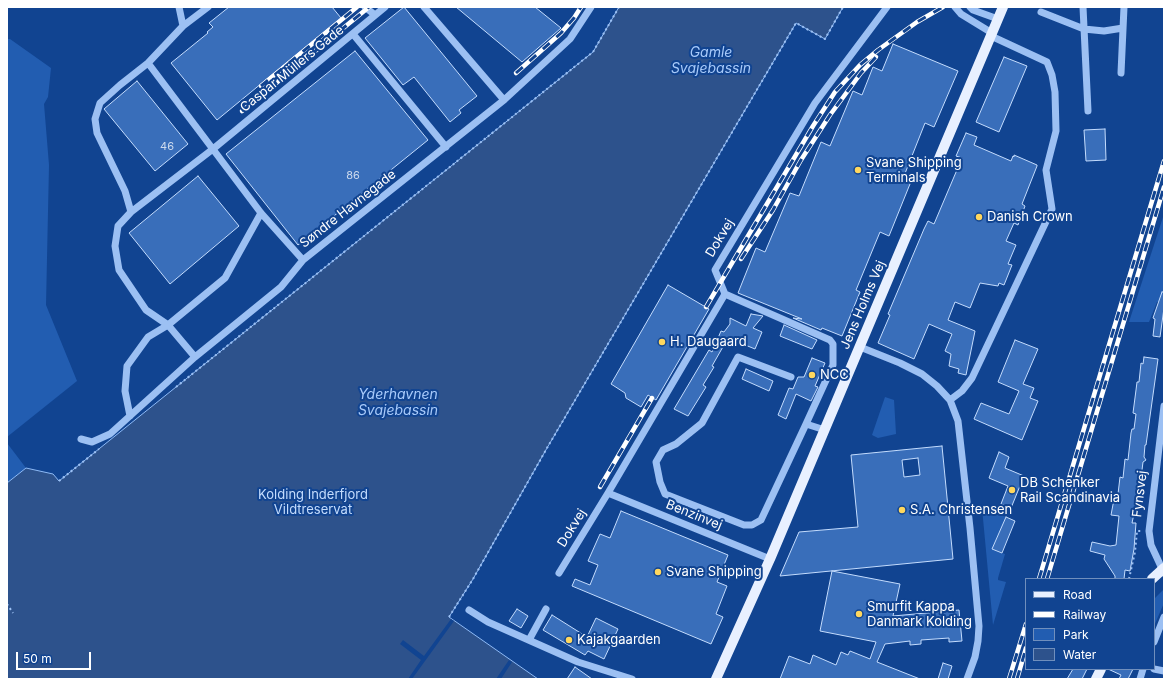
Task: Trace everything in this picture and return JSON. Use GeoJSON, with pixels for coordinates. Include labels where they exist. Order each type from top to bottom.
{"type":"FeatureCollection","features":[{"type":"Feature","properties":{"kind":"main road","name":"Jens Holms Vej"},"geometry":{"type":"LineString","coordinates":[[716,679],[770,559],[1003,7]]}},
{"type":"Feature","properties":{"kind":"main road","name":"Fynsvej"},"geometry":{"type":"LineString","coordinates":[[1153,578],[1163,570]]}},
{"type":"Feature","properties":{"kind":"main road"},"geometry":{"type":"LineString","coordinates":[[1096,679],[1100,670]]}},
{"type":"Feature","properties":{"kind":"street"},"geometry":{"type":"LineString","coordinates":[[180,7],[183,26]]}},
{"type":"Feature","properties":{"kind":"street"},"geometry":{"type":"LineString","coordinates":[[131,212],[125,191],[97,133],[95,119],[100,103],[120,84],[148,63],[183,26],[208,7]]}},
{"type":"Feature","properties":{"kind":"street"},"geometry":{"type":"LineString","coordinates":[[365,7],[375,15]]}},
{"type":"Feature","properties":{"kind":"street","name":"Caspar Müllers Gade"},"geometry":{"type":"LineString","coordinates":[[195,357],[168,325],[146,310],[119,270],[115,246],[118,226],[131,212],[213,148],[354,34],[385,7]]}},
{"type":"Feature","properties":{"kind":"street"},"geometry":{"type":"LineString","coordinates":[[424,7],[504,100]]}},
{"type":"Feature","properties":{"kind":"street","name":"Søndre Havnegade"},"geometry":{"type":"LineString","coordinates":[[148,63],[261,213],[303,260],[504,100],[570,39],[591,7]]}},
{"type":"Feature","properties":{"kind":"street","name":"Dokvej"},"geometry":{"type":"LineString","coordinates":[[559,573],[608,493],[725,294],[715,270],[815,103],[887,7]]}},
{"type":"Feature","properties":{"kind":"street"},"geometry":{"type":"LineString","coordinates":[[950,400],[962,391],[972,378],[1052,209],[1046,170],[1056,131],[1052,75],[1047,62],[991,34],[961,14],[955,7]]}},
{"type":"Feature","properties":{"kind":"street"},"geometry":{"type":"LineString","coordinates":[[970,7],[973,10],[998,19]]}},
{"type":"Feature","properties":{"kind":"street"},"geometry":{"type":"LineString","coordinates":[[1083,7],[1088,111]]}},
{"type":"Feature","properties":{"kind":"street"},"geometry":{"type":"LineString","coordinates":[[1121,73],[1124,7]]}},
{"type":"Feature","properties":{"kind":"street"},"geometry":{"type":"LineString","coordinates":[[1041,12],[1084,29],[1104,31],[1123,28]]}},
{"type":"Feature","properties":{"kind":"street"},"geometry":{"type":"LineString","coordinates":[[354,34],[446,147]]}},
{"type":"Feature","properties":{"kind":"street"},"geometry":{"type":"LineString","coordinates":[[130,416],[125,391],[127,366],[148,337],[168,325],[225,278],[261,213]]}},
{"type":"Feature","properties":{"kind":"street"},"geometry":{"type":"LineString","coordinates":[[80,439],[92,442],[110,434],[195,357],[281,287],[303,260]]}},
{"type":"Feature","properties":{"kind":"street"},"geometry":{"type":"LineString","coordinates":[[725,294],[830,340],[833,344],[833,365],[761,520],[752,525],[744,526],[665,494],[660,482],[656,462],[663,450],[676,444],[702,423],[738,357],[791,377]]}},
{"type":"Feature","properties":{"kind":"street"},"geometry":{"type":"LineString","coordinates":[[860,348],[900,363],[922,374],[937,386],[950,400],[958,421],[979,626],[975,656],[967,679]]}},
{"type":"Feature","properties":{"kind":"street","name":"Fynsvej"},"geometry":{"type":"LineString","coordinates":[[1163,570],[1151,545],[1149,531],[1164,406]]}},
{"type":"Feature","properties":{"kind":"street"},"geometry":{"type":"LineString","coordinates":[[806,424],[825,430]]}},
{"type":"Feature","properties":{"kind":"street","name":"Benzinvej"},"geometry":{"type":"LineString","coordinates":[[608,493],[770,559]]}},
{"type":"Feature","properties":{"kind":"street"},"geometry":{"type":"LineString","coordinates":[[529,640],[546,609]]}},
{"type":"Feature","properties":{"kind":"street"},"geometry":{"type":"LineString","coordinates":[[469,610],[488,622],[578,662],[632,679]]}},
{"type":"Feature","properties":{"kind":"street"},"geometry":{"type":"LineString","coordinates":[[1155,640],[1164,617]]}},
{"type":"Feature","properties":{"kind":"path"},"geometry":{"type":"LineString","coordinates":[[176,387],[593,52],[619,7]]}},
{"type":"Feature","properties":{"kind":"path"},"geometry":{"type":"LineString","coordinates":[[449,617],[796,23],[825,39],[843,7]]}},
{"type":"Feature","properties":{"kind":"path"},"geometry":{"type":"LineString","coordinates":[[59,481],[102,446]]}},
{"type":"Feature","properties":{"kind":"path"},"geometry":{"type":"LineString","coordinates":[[1129,578],[1135,552],[1137,531],[1149,531]]}},
{"type":"Feature","properties":{"kind":"path"},"geometry":{"type":"LineString","coordinates":[[7,604],[13,612]]}},
{"type":"Feature","properties":{"kind":"green space"},"geometry":{"type":"Polygon","coordinates":[[[7,39],[10,39],[51,68],[48,97],[44,104],[49,165],[46,305],[77,381],[7,437],[7,39]]]}},
{"type":"Feature","properties":{"kind":"green space"},"geometry":{"type":"Polygon","coordinates":[[[1164,214],[1164,301],[1157,302],[1149,322],[1129,322],[1164,214]]]}},
{"type":"Feature","properties":{"kind":"green space"},"geometry":{"type":"Polygon","coordinates":[[[885,397],[894,400],[896,434],[878,438],[872,435],[885,397]]]}},
{"type":"Feature","properties":{"kind":"green space"},"geometry":{"type":"Polygon","coordinates":[[[7,443],[26,468],[7,483],[7,443]]]}},
{"type":"Feature","properties":{"kind":"green space"},"geometry":{"type":"Polygon","coordinates":[[[982,508],[1006,517],[992,549],[1005,554],[998,580],[1006,582],[993,625],[982,508]]]}},
{"type":"Feature","properties":{"kind":"green space"},"geometry":{"type":"Polygon","coordinates":[[[1164,589],[1164,603],[1155,624],[1155,598],[1164,589]]]}},
{"type":"Feature","properties":{"kind":"water","name":"Kolding Inderfjord Vildtreservat"},"geometry":{"type":"Polygon","coordinates":[[[619,7],[843,7],[825,39],[796,23],[547,448],[473,579],[449,617],[538,679],[7,679],[7,483],[26,468],[53,474],[59,481],[593,52],[619,7]]]}},
{"type":"Feature","properties":{"kind":"pier"},"geometry":{"type":"Polygon","coordinates":[[[451,619],[454,621],[412,679],[408,679],[421,660],[400,644],[403,640],[424,656],[451,619]]]}},
{"type":"Feature","properties":{"kind":"pier"},"geometry":{"type":"Polygon","coordinates":[[[509,660],[512,662],[501,679],[496,679],[509,660]]]}},
{"type":"Feature","properties":{"kind":"building"},"geometry":{"type":"Polygon","coordinates":[[[229,7],[332,7],[341,18],[217,120],[171,63],[208,33],[207,32],[213,27],[209,23],[229,7]]]}},
{"type":"Feature","properties":{"kind":"building"},"geometry":{"type":"Polygon","coordinates":[[[404,7],[477,96],[459,110],[461,113],[450,122],[414,77],[403,85],[365,38],[404,7]]]}},
{"type":"Feature","properties":{"kind":"building"},"geometry":{"type":"Polygon","coordinates":[[[456,7],[535,7],[561,28],[522,62],[456,7]]]}},
{"type":"Feature","properties":{"kind":"building","name":"Svane Shipping Terminals"},"geometry":{"type":"Polygon","coordinates":[[[893,44],[958,71],[934,127],[925,123],[904,176],[912,179],[889,236],[880,232],[856,290],[860,292],[842,336],[822,328],[821,330],[793,318],[802,319],[738,293],[756,248],[765,252],[790,193],[799,196],[821,142],[830,146],[853,91],[862,95],[873,67],[882,71],[893,44]]]}},
{"type":"Feature","properties":{"kind":"building"},"geometry":{"type":"Polygon","coordinates":[[[355,51],[428,140],[298,245],[226,154],[355,51]]]}},
{"type":"Feature","properties":{"kind":"building"},"geometry":{"type":"Polygon","coordinates":[[[1004,57],[1027,66],[999,132],[976,122],[1004,57]]]}},
{"type":"Feature","properties":{"kind":"building"},"geometry":{"type":"Polygon","coordinates":[[[137,81],[188,144],[155,171],[104,109],[137,81]]]}},
{"type":"Feature","properties":{"kind":"building"},"geometry":{"type":"Polygon","coordinates":[[[1105,129],[1106,160],[1086,161],[1084,130],[1105,129]]]}},
{"type":"Feature","properties":{"kind":"building","name":"Danish Crown"},"geometry":{"type":"Polygon","coordinates":[[[966,133],[977,137],[974,145],[1011,161],[1014,155],[1037,166],[1022,204],[1025,206],[1018,225],[1014,223],[1006,241],[1016,245],[1008,264],[1012,265],[1004,285],[999,283],[998,286],[980,283],[970,308],[955,302],[948,320],[975,331],[966,375],[958,373],[959,369],[949,366],[951,354],[945,351],[952,334],[929,324],[914,359],[878,343],[890,315],[888,314],[924,229],[928,221],[934,224],[962,158],[956,156],[966,133]]]}},
{"type":"Feature","properties":{"kind":"building"},"geometry":{"type":"Polygon","coordinates":[[[198,176],[239,226],[170,284],[129,233],[198,176]]]}},
{"type":"Feature","properties":{"kind":"building","name":"H. Daugaard"},"geometry":{"type":"Polygon","coordinates":[[[668,285],[709,309],[656,400],[648,395],[641,407],[626,398],[625,393],[611,384],[668,285]]]}},
{"type":"Feature","properties":{"kind":"building"},"geometry":{"type":"Polygon","coordinates":[[[1162,292],[1164,292],[1164,308],[1160,337],[1153,336],[1155,319],[1153,318],[1162,292]]]}},
{"type":"Feature","properties":{"kind":"building"},"geometry":{"type":"Polygon","coordinates":[[[751,314],[763,316],[753,328],[762,332],[755,349],[733,340],[729,347],[724,345],[712,366],[714,367],[703,385],[706,387],[688,416],[674,409],[709,350],[712,352],[721,331],[724,332],[730,324],[730,318],[746,326],[751,314]]]}},
{"type":"Feature","properties":{"kind":"building"},"geometry":{"type":"Polygon","coordinates":[[[784,325],[817,340],[812,349],[780,336],[784,325]]]}},
{"type":"Feature","properties":{"kind":"building"},"geometry":{"type":"Polygon","coordinates":[[[1015,340],[1038,349],[1023,384],[1034,388],[1030,398],[1038,401],[1022,440],[974,419],[981,403],[1009,414],[1019,391],[998,382],[1015,340]]]}},
{"type":"Feature","properties":{"kind":"building"},"geometry":{"type":"Polygon","coordinates":[[[1144,357],[1158,359],[1145,445],[1144,457],[1146,460],[1143,462],[1140,486],[1132,523],[1136,523],[1134,549],[1130,571],[1125,570],[1124,578],[1115,578],[1104,559],[1105,555],[1090,551],[1092,542],[1110,546],[1116,545],[1119,516],[1111,515],[1115,494],[1118,494],[1120,477],[1123,478],[1125,459],[1128,460],[1131,433],[1132,429],[1134,429],[1136,414],[1133,413],[1137,382],[1139,382],[1141,363],[1143,364],[1144,357]]]}},
{"type":"Feature","properties":{"kind":"building","name":"NCC"},"geometry":{"type":"Polygon","coordinates":[[[812,358],[825,363],[815,386],[818,387],[811,401],[796,394],[786,419],[778,415],[789,388],[793,389],[798,377],[804,377],[812,358]]]}},
{"type":"Feature","properties":{"kind":"building"},"geometry":{"type":"Polygon","coordinates":[[[746,369],[773,381],[769,391],[742,379],[746,369]]]}},
{"type":"Feature","properties":{"kind":"building","name":"S.A. Christensen"},"geometry":{"type":"Polygon","coordinates":[[[942,446],[953,559],[780,576],[799,532],[858,527],[851,455],[942,446]],[[918,458],[902,460],[904,477],[920,475],[918,458]]]}},
{"type":"Feature","properties":{"kind":"building"},"geometry":{"type":"Polygon","coordinates":[[[999,452],[1009,457],[1005,468],[1024,476],[1011,508],[1001,504],[1008,486],[989,478],[999,452]]]}},
{"type":"Feature","properties":{"kind":"building","name":"Svane Shipping"},"geometry":{"type":"Polygon","coordinates":[[[621,511],[728,555],[717,582],[727,586],[716,614],[723,617],[711,644],[572,586],[575,579],[590,585],[598,565],[588,561],[600,534],[610,538],[621,511]]]}},
{"type":"Feature","properties":{"kind":"building"},"geometry":{"type":"Polygon","coordinates":[[[1006,517],[1015,521],[1002,553],[992,549],[1006,517]]]}},
{"type":"Feature","properties":{"kind":"building","name":"Smurfit Kappa Danmark Kolding"},"geometry":{"type":"Polygon","coordinates":[[[832,571],[900,584],[893,616],[959,610],[962,641],[949,642],[949,638],[921,640],[921,644],[910,645],[910,641],[885,644],[877,662],[920,679],[780,679],[789,656],[810,664],[813,655],[836,665],[841,652],[848,655],[850,651],[870,659],[876,642],[820,631],[832,571]]]}},
{"type":"Feature","properties":{"kind":"building"},"geometry":{"type":"Polygon","coordinates":[[[517,609],[528,616],[521,628],[509,621],[517,609]]]}},
{"type":"Feature","properties":{"kind":"building"},"geometry":{"type":"Polygon","coordinates":[[[552,615],[587,637],[596,618],[618,629],[604,659],[588,651],[585,655],[543,630],[552,615]]]}},
{"type":"Feature","properties":{"kind":"building"},"geometry":{"type":"Polygon","coordinates":[[[943,663],[952,666],[948,679],[938,679],[943,663]]]}},
{"type":"Feature","properties":{"kind":"building"},"geometry":{"type":"Polygon","coordinates":[[[575,667],[592,679],[567,679],[575,667]]]}},
{"type":"Feature","properties":{"kind":"building"},"geometry":{"type":"Polygon","coordinates":[[[1072,670],[1086,670],[1082,679],[1067,679],[1072,670]]]}},
{"type":"Feature","properties":{"kind":"building"},"geometry":{"type":"Polygon","coordinates":[[[1110,670],[1132,670],[1128,679],[1119,679],[1121,675],[1110,670]]]}},
{"type":"Feature","properties":{"kind":"railway"},"geometry":{"type":"LineString","coordinates":[[261,86],[357,7]]}},
{"type":"Feature","properties":{"kind":"railway"},"geometry":{"type":"LineString","coordinates":[[242,111],[369,7]]}},
{"type":"Feature","properties":{"kind":"railway"},"geometry":{"type":"LineString","coordinates":[[516,73],[561,33],[581,7]]}},
{"type":"Feature","properties":{"kind":"railway"},"geometry":{"type":"LineString","coordinates":[[706,307],[813,126],[835,92],[860,65],[878,50],[917,22],[943,7]]}},
{"type":"Feature","properties":{"kind":"railway"},"geometry":{"type":"LineString","coordinates":[[741,259],[773,210],[801,160],[830,115],[861,73],[876,57]]}},
{"type":"Feature","properties":{"kind":"railway"},"geometry":{"type":"LineString","coordinates":[[1039,578],[1164,161]]}},
{"type":"Feature","properties":{"kind":"railway"},"geometry":{"type":"LineString","coordinates":[[1047,578],[1164,187]]}},
{"type":"Feature","properties":{"kind":"railway"},"geometry":{"type":"LineString","coordinates":[[600,487],[652,398]]}},
{"type":"Feature","properties":{"kind":"railway"},"geometry":{"type":"LineString","coordinates":[[1009,679],[1025,627]]}},
{"type":"Feature","properties":{"kind":"railway"},"geometry":{"type":"LineString","coordinates":[[1017,679],[1025,651]]}},
{"type":"Feature","properties":{"kind":"place","name":"Svane Shipping Terminals"},"geometry":{"type":"Point","coordinates":[858,170]}},
{"type":"Feature","properties":{"kind":"place","name":"Danish Crown"},"geometry":{"type":"Point","coordinates":[979,217]}},
{"type":"Feature","properties":{"kind":"place","name":"H. Daugaard"},"geometry":{"type":"Point","coordinates":[662,342]}},
{"type":"Feature","properties":{"kind":"place","name":"NCC"},"geometry":{"type":"Point","coordinates":[812,375]}},
{"type":"Feature","properties":{"kind":"place","name":"DB Schenker Rail Scandinavia"},"geometry":{"type":"Point","coordinates":[1012,490]}},
{"type":"Feature","properties":{"kind":"place","name":"S.A. Christensen"},"geometry":{"type":"Point","coordinates":[902,510]}},
{"type":"Feature","properties":{"kind":"place","name":"Svane Shipping"},"geometry":{"type":"Point","coordinates":[658,572]}},
{"type":"Feature","properties":{"kind":"place","name":"Smurfit Kappa Danmark Kolding"},"geometry":{"type":"Point","coordinates":[859,614]}},
{"type":"Feature","properties":{"kind":"place","name":"Kajakgaarden"},"geometry":{"type":"Point","coordinates":[569,640]}},
{"type":"Feature","properties":{"kind":"water label","name":"Gamle Svajebassin"},"geometry":{"type":"Point","coordinates":[711,62]}},
{"type":"Feature","properties":{"kind":"water label","name":"Yderhavnen Svajebassin"},"geometry":{"type":"Point","coordinates":[398,404]}}]}
